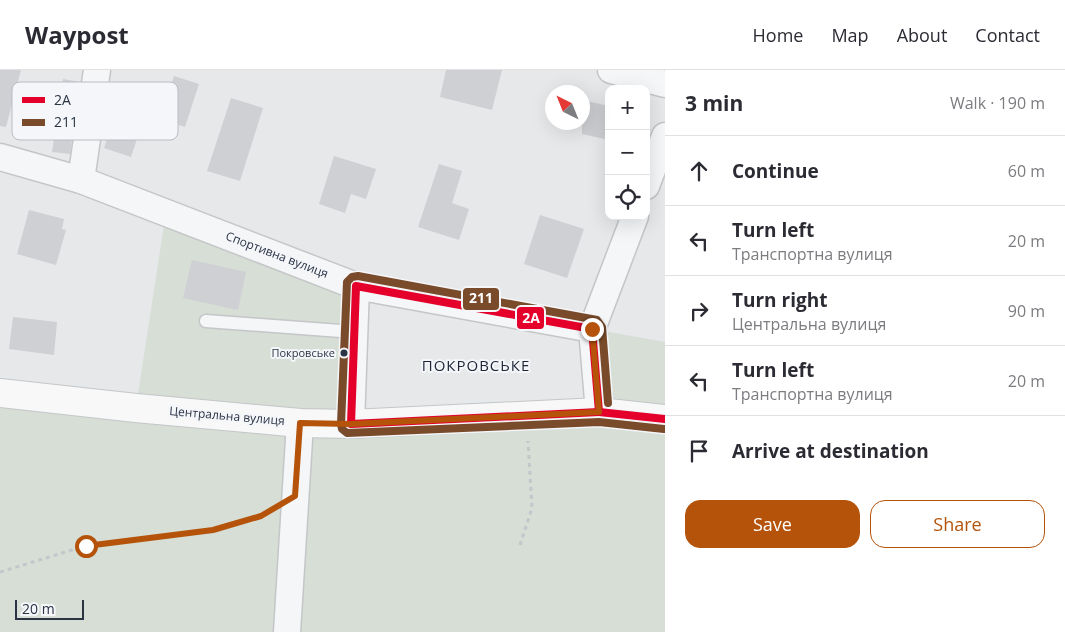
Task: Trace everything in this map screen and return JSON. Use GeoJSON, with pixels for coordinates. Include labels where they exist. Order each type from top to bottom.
{"type":"FeatureCollection","features":[{"type":"Feature","properties":{"kind":"street"},"geometry":{"type":"LineString","coordinates":[[610,70],[665,84]]}},
{"type":"Feature","properties":{"kind":"street"},"geometry":{"type":"LineString","coordinates":[[650,175],[665,136]]}},
{"type":"Feature","properties":{"kind":"street"},"geometry":{"type":"LineString","coordinates":[[81,180],[87,140]]}},
{"type":"Feature","properties":{"kind":"street","name":"Спортивна вулиця"},"geometry":{"type":"LineString","coordinates":[[0,157],[81,180],[356,286],[592,329]]}},
{"type":"Feature","properties":{"kind":"street"},"geometry":{"type":"LineString","coordinates":[[599,412],[592,329],[633,220]]}},
{"type":"Feature","properties":{"kind":"street"},"geometry":{"type":"LineString","coordinates":[[351,424],[356,286]]}},
{"type":"Feature","properties":{"kind":"street","name":"Центральна вулиця"},"geometry":{"type":"LineString","coordinates":[[0,393],[300,423],[351,424],[599,412],[665,419]]}},
{"type":"Feature","properties":{"kind":"street"},"geometry":{"type":"LineString","coordinates":[[287,632],[300,423]]}},
{"type":"Feature","properties":{"kind":"lane"},"geometry":{"type":"LineString","coordinates":[[206,321],[354,332]]}},
{"type":"Feature","properties":{"kind":"path"},"geometry":{"type":"LineString","coordinates":[[520,545],[532,508],[527,415]]}},
{"type":"Feature","properties":{"kind":"path"},"geometry":{"type":"LineString","coordinates":[[0,572],[86,546],[213,530],[261,516],[295,496]]}},
{"type":"Feature","properties":{"kind":"shaded area"},"geometry":{"type":"Polygon","coordinates":[[[166,212],[356,286],[351,424],[599,412],[592,329],[665,342],[665,632],[0,632],[0,393],[136,407],[166,212]]]}},
{"type":"Feature","properties":{"kind":"building"},"geometry":{"type":"Polygon","coordinates":[[[0,70],[21,70],[18,82],[12,82],[12,104],[6,127],[0,126],[0,70]]]}},
{"type":"Feature","properties":{"kind":"building"},"geometry":{"type":"Polygon","coordinates":[[[446,70],[502,70],[492,110],[440,97],[446,70]]]}},
{"type":"Feature","properties":{"kind":"building"},"geometry":{"type":"Polygon","coordinates":[[[174,76],[199,84],[185,127],[178,125],[178,82],[172,82],[174,76]]]}},
{"type":"Feature","properties":{"kind":"building"},"geometry":{"type":"Polygon","coordinates":[[[63,79],[80,82],[63,82],[63,79]]]}},
{"type":"Feature","properties":{"kind":"building"},"geometry":{"type":"Polygon","coordinates":[[[231,98],[263,108],[240,181],[207,171],[231,98]]]}},
{"type":"Feature","properties":{"kind":"building"},"geometry":{"type":"Polygon","coordinates":[[[590,102],[605,105],[605,139],[582,134],[582,130],[590,130],[590,102]]]}},
{"type":"Feature","properties":{"kind":"building"},"geometry":{"type":"Polygon","coordinates":[[[54,140],[72,140],[70,154],[52,152],[54,140]]]}},
{"type":"Feature","properties":{"kind":"building"},"geometry":{"type":"Polygon","coordinates":[[[107,140],[137,140],[131,157],[104,148],[107,140]]]}},
{"type":"Feature","properties":{"kind":"building"},"geometry":{"type":"Polygon","coordinates":[[[334,156],[376,169],[366,199],[351,194],[345,213],[319,204],[334,156]]]}},
{"type":"Feature","properties":{"kind":"building"},"geometry":{"type":"Polygon","coordinates":[[[439,164],[462,171],[452,203],[469,209],[459,240],[418,227],[439,164]]]}},
{"type":"Feature","properties":{"kind":"building"},"geometry":{"type":"Polygon","coordinates":[[[29,210],[64,219],[62,229],[66,230],[56,265],[17,254],[29,210]]]}},
{"type":"Feature","properties":{"kind":"building"},"geometry":{"type":"Polygon","coordinates":[[[540,215],[584,229],[567,278],[524,264],[540,215]]]}},
{"type":"Feature","properties":{"kind":"building"},"geometry":{"type":"Polygon","coordinates":[[[192,260],[246,272],[238,310],[183,298],[192,260]]]}},
{"type":"Feature","properties":{"kind":"building"},"geometry":{"type":"Polygon","coordinates":[[[13,317],[57,322],[54,355],[9,349],[13,317]]]}},
{"type":"Feature","properties":{"kind":"transit line","name":"211"},"geometry":{"type":"LineString","coordinates":[[608,403],[602,327],[597,320],[358,276],[352,277],[347,282],[341,424],[342,429],[347,433],[599,422],[664,429]]}},
{"type":"Feature","properties":{"kind":"transit line","name":"2А"},"geometry":{"type":"LineString","coordinates":[[356,286],[592,329],[599,412],[351,424],[356,286]]}},
{"type":"Feature","properties":{"kind":"transit line","name":"2А"},"geometry":{"type":"LineString","coordinates":[[599,412],[665,419]]}},
{"type":"Feature","properties":{"kind":"place","name":"Покровське"},"geometry":{"type":"Point","coordinates":[344,353]}},
{"type":"Feature","properties":{"kind":"district","name":"ПОКРОВСЬКЕ"},"geometry":{"type":"Point","coordinates":[476,366]}},
{"type":"Feature","properties":{"kind":"route"},"geometry":{"type":"LineString","coordinates":[[86,546],[213,530],[261,516],[295,496],[300,423],[351,424],[599,412],[592,329]]}}]}
